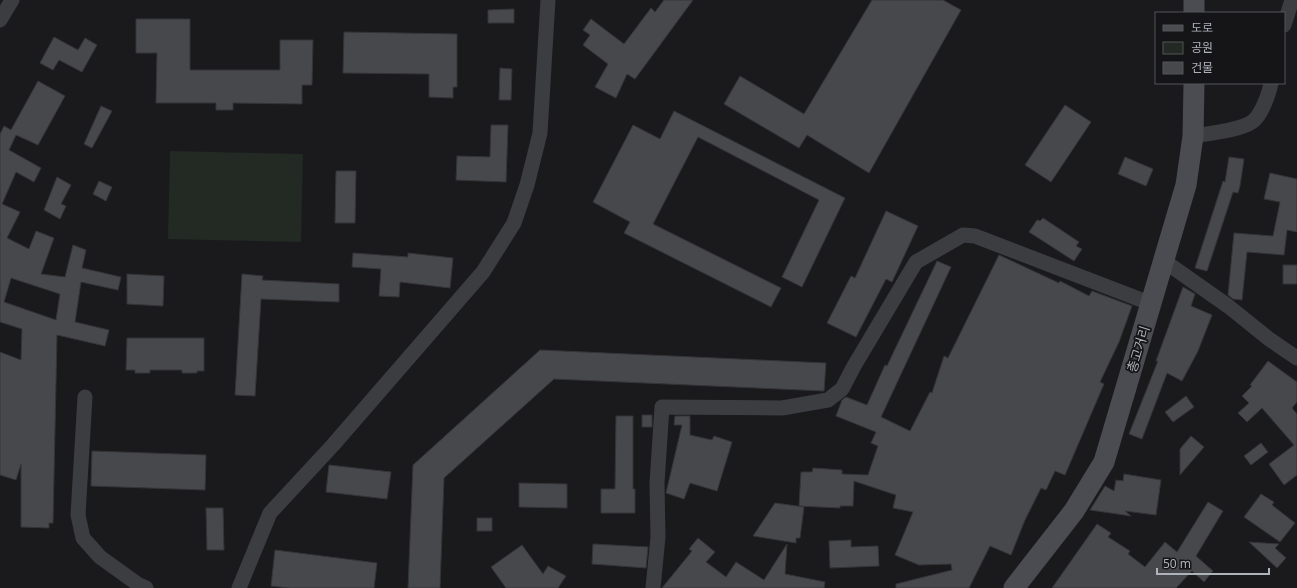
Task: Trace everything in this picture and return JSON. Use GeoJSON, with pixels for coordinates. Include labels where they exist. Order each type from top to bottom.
{"type":"FeatureCollection","features":[{"type":"Feature","properties":{"kind":"street"},"geometry":{"type":"LineString","coordinates":[[0,20],[12,0]]}},
{"type":"Feature","properties":{"kind":"street"},"geometry":{"type":"LineString","coordinates":[[239,588],[270,513],[333,445],[483,272],[514,223],[527,185],[540,133],[548,0]]}},
{"type":"Feature","properties":{"kind":"street"},"geometry":{"type":"LineString","coordinates":[[1194,0],[1194,12]]}},
{"type":"Feature","properties":{"kind":"street"},"geometry":{"type":"LineString","coordinates":[[1285,22],[1292,0]]}},
{"type":"Feature","properties":{"kind":"street","name":"총고거리"},"geometry":{"type":"LineString","coordinates":[[1014,588],[1074,511],[1104,462],[1186,185],[1193,136],[1194,84]]}},
{"type":"Feature","properties":{"kind":"street"},"geometry":{"type":"LineString","coordinates":[[1193,136],[1229,130],[1252,122],[1269,96],[1271,84]]}},
{"type":"Feature","properties":{"kind":"street"},"geometry":{"type":"LineString","coordinates":[[653,588],[658,537],[657,483],[662,407],[782,408],[828,400],[842,389],[854,366],[916,262],[940,247],[963,235],[975,236],[1152,304]]}},
{"type":"Feature","properties":{"kind":"street"},"geometry":{"type":"LineString","coordinates":[[1164,261],[1228,306],[1269,339],[1297,358]]}},
{"type":"Feature","properties":{"kind":"street"},"geometry":{"type":"LineString","coordinates":[[85,397],[78,515],[83,538],[100,557],[139,585],[146,588]]}},
{"type":"Feature","properties":{"kind":"green space"},"geometry":{"type":"Polygon","coordinates":[[[170,151],[303,154],[301,242],[168,239],[170,151]]]}},
{"type":"Feature","properties":{"kind":"building"},"geometry":{"type":"Polygon","coordinates":[[[664,0],[693,0],[635,79],[627,74],[616,98],[595,87],[608,64],[583,45],[590,35],[583,30],[591,19],[624,44],[651,8],[655,12],[664,0]]]}},
{"type":"Feature","properties":{"kind":"building"},"geometry":{"type":"Polygon","coordinates":[[[872,0],[943,0],[961,10],[869,173],[807,135],[799,148],[724,104],[740,76],[804,114],[872,0]]]}},
{"type":"Feature","properties":{"kind":"building"},"geometry":{"type":"Polygon","coordinates":[[[514,9],[514,23],[488,23],[488,10],[514,9]]]}},
{"type":"Feature","properties":{"kind":"building"},"geometry":{"type":"Polygon","coordinates":[[[136,19],[190,19],[190,70],[280,70],[280,40],[313,40],[312,85],[302,85],[302,104],[233,103],[233,110],[216,110],[216,103],[156,103],[157,53],[136,53],[136,19]]]}},
{"type":"Feature","properties":{"kind":"building"},"geometry":{"type":"Polygon","coordinates":[[[344,32],[457,34],[457,87],[453,87],[453,98],[429,97],[429,74],[343,73],[344,32]]]}},
{"type":"Feature","properties":{"kind":"building"},"geometry":{"type":"Polygon","coordinates":[[[54,37],[78,50],[85,38],[97,45],[82,72],[59,60],[53,70],[40,63],[54,37]]]}},
{"type":"Feature","properties":{"kind":"building"},"geometry":{"type":"Polygon","coordinates":[[[500,68],[512,69],[511,100],[499,100],[500,68]]]}},
{"type":"Feature","properties":{"kind":"building"},"geometry":{"type":"Polygon","coordinates":[[[38,81],[65,96],[38,145],[16,135],[9,150],[41,168],[34,182],[16,172],[2,204],[20,212],[7,238],[29,249],[36,231],[54,238],[41,274],[65,277],[73,245],[86,250],[82,268],[121,277],[118,290],[81,282],[75,322],[109,330],[105,346],[57,335],[53,523],[49,523],[49,528],[21,527],[21,464],[16,480],[0,475],[0,352],[21,360],[22,329],[0,322],[0,134],[4,126],[11,130],[38,81]],[[11,278],[4,302],[56,320],[60,294],[11,278]]]}},
{"type":"Feature","properties":{"kind":"building"},"geometry":{"type":"Polygon","coordinates":[[[1065,105],[1091,122],[1051,182],[1025,165],[1065,105]]]}},
{"type":"Feature","properties":{"kind":"building"},"geometry":{"type":"Polygon","coordinates":[[[101,106],[112,111],[92,148],[84,144],[101,106]]]}},
{"type":"Feature","properties":{"kind":"building"},"geometry":{"type":"Polygon","coordinates":[[[674,111],[845,198],[802,287],[782,277],[819,200],[698,137],[653,224],[781,288],[771,307],[624,233],[630,222],[593,202],[633,125],[660,139],[674,111]]]}},
{"type":"Feature","properties":{"kind":"building"},"geometry":{"type":"Polygon","coordinates":[[[491,125],[508,125],[506,182],[456,180],[457,156],[490,157],[491,125]]]}},
{"type":"Feature","properties":{"kind":"building"},"geometry":{"type":"Polygon","coordinates":[[[1125,157],[1153,169],[1146,186],[1118,174],[1125,157]]]}},
{"type":"Feature","properties":{"kind":"building"},"geometry":{"type":"Polygon","coordinates":[[[1229,157],[1244,159],[1240,186],[1238,193],[1233,192],[1207,271],[1195,268],[1223,181],[1225,182],[1229,157]]]}},
{"type":"Feature","properties":{"kind":"building"},"geometry":{"type":"Polygon","coordinates":[[[336,171],[356,171],[355,223],[335,223],[336,171]]]}},
{"type":"Feature","properties":{"kind":"building"},"geometry":{"type":"Polygon","coordinates":[[[1270,173],[1297,179],[1297,232],[1287,230],[1284,255],[1247,252],[1242,300],[1233,299],[1228,295],[1234,233],[1273,236],[1280,202],[1264,199],[1270,173]]]}},
{"type":"Feature","properties":{"kind":"building"},"geometry":{"type":"Polygon","coordinates":[[[57,177],[71,185],[61,204],[66,206],[60,219],[44,210],[57,177]]]}},
{"type":"Feature","properties":{"kind":"building"},"geometry":{"type":"Polygon","coordinates":[[[99,181],[112,187],[106,201],[93,194],[99,181]]]}},
{"type":"Feature","properties":{"kind":"building"},"geometry":{"type":"Polygon","coordinates":[[[886,211],[918,226],[892,282],[886,279],[856,337],[827,323],[851,276],[855,278],[886,211]]]}},
{"type":"Feature","properties":{"kind":"building"},"geometry":{"type":"Polygon","coordinates":[[[1043,218],[1079,242],[1076,246],[1082,249],[1074,261],[1029,232],[1037,220],[1040,221],[1043,218]]]}},
{"type":"Feature","properties":{"kind":"building"},"geometry":{"type":"Polygon","coordinates":[[[353,253],[408,257],[408,253],[453,258],[450,288],[400,282],[399,297],[379,296],[381,269],[352,267],[353,253]]]}},
{"type":"Feature","properties":{"kind":"building"},"geometry":{"type":"Polygon","coordinates":[[[999,255],[1059,283],[1060,281],[1089,296],[1092,291],[1132,306],[1119,342],[1100,382],[1104,384],[1065,475],[1055,471],[1046,490],[1041,488],[1025,520],[1011,555],[990,546],[969,588],[896,588],[896,584],[952,570],[951,564],[919,565],[895,555],[913,512],[893,508],[896,495],[854,481],[853,506],[840,506],[840,508],[799,506],[801,472],[812,472],[813,468],[842,470],[842,474],[868,475],[878,446],[871,443],[876,432],[836,416],[842,400],[846,397],[867,405],[885,365],[887,366],[937,261],[951,267],[881,417],[910,431],[930,392],[932,393],[944,356],[948,358],[999,255]]]}},
{"type":"Feature","properties":{"kind":"building"},"geometry":{"type":"Polygon","coordinates":[[[1283,265],[1297,265],[1297,284],[1283,284],[1283,265]]]}},
{"type":"Feature","properties":{"kind":"building"},"geometry":{"type":"Polygon","coordinates":[[[127,274],[164,276],[163,306],[127,304],[127,274]]]}},
{"type":"Feature","properties":{"kind":"building"},"geometry":{"type":"Polygon","coordinates":[[[242,274],[263,276],[262,280],[339,284],[339,302],[261,299],[255,396],[235,395],[242,274]]]}},
{"type":"Feature","properties":{"kind":"building"},"geometry":{"type":"Polygon","coordinates":[[[1183,287],[1195,294],[1191,306],[1212,315],[1198,351],[1182,381],[1167,373],[1142,439],[1129,434],[1158,361],[1156,361],[1183,287]]]}},
{"type":"Feature","properties":{"kind":"building"},"geometry":{"type":"Polygon","coordinates":[[[127,338],[204,338],[204,371],[197,371],[197,373],[182,373],[182,370],[150,370],[150,373],[135,373],[135,370],[126,370],[127,338]]]}},
{"type":"Feature","properties":{"kind":"building"},"geometry":{"type":"Polygon","coordinates":[[[540,350],[826,363],[824,391],[554,379],[444,478],[440,588],[408,588],[413,465],[540,350]]]}},
{"type":"Feature","properties":{"kind":"building"},"geometry":{"type":"Polygon","coordinates":[[[1268,361],[1297,382],[1297,402],[1292,408],[1297,414],[1297,475],[1284,485],[1269,464],[1294,445],[1262,408],[1247,422],[1238,413],[1249,403],[1242,396],[1252,386],[1250,385],[1268,361]]]}},
{"type":"Feature","properties":{"kind":"building"},"geometry":{"type":"Polygon","coordinates":[[[1186,396],[1194,407],[1173,422],[1165,412],[1186,396]]]}},
{"type":"Feature","properties":{"kind":"building"},"geometry":{"type":"Polygon","coordinates":[[[642,415],[652,415],[652,427],[642,427],[642,415]]]}},
{"type":"Feature","properties":{"kind":"building"},"geometry":{"type":"Polygon","coordinates":[[[616,416],[633,416],[633,489],[635,489],[635,513],[601,513],[601,489],[615,489],[616,416]]]}},
{"type":"Feature","properties":{"kind":"building"},"geometry":{"type":"Polygon","coordinates":[[[675,416],[690,416],[690,435],[712,440],[714,436],[732,442],[717,491],[690,483],[684,499],[666,493],[682,425],[674,425],[675,416]]]}},
{"type":"Feature","properties":{"kind":"building"},"geometry":{"type":"Polygon","coordinates":[[[1191,436],[1204,447],[1180,475],[1180,449],[1191,436]]]}},
{"type":"Feature","properties":{"kind":"building"},"geometry":{"type":"Polygon","coordinates":[[[1261,443],[1268,452],[1251,465],[1244,456],[1261,443]]]}},
{"type":"Feature","properties":{"kind":"building"},"geometry":{"type":"Polygon","coordinates":[[[92,451],[206,455],[205,490],[91,486],[92,451]]]}},
{"type":"Feature","properties":{"kind":"building"},"geometry":{"type":"Polygon","coordinates":[[[329,465],[391,472],[387,499],[326,492],[329,465]]]}},
{"type":"Feature","properties":{"kind":"building"},"geometry":{"type":"Polygon","coordinates":[[[1124,474],[1161,480],[1156,515],[1125,511],[1131,516],[1090,510],[1105,486],[1114,491],[1116,480],[1123,481],[1124,474]]]}},
{"type":"Feature","properties":{"kind":"building"},"geometry":{"type":"Polygon","coordinates":[[[519,483],[567,484],[567,508],[519,507],[519,483]]]}},
{"type":"Feature","properties":{"kind":"building"},"geometry":{"type":"Polygon","coordinates":[[[1261,494],[1274,502],[1272,505],[1295,523],[1280,542],[1244,517],[1261,494]]]}},
{"type":"Feature","properties":{"kind":"building"},"geometry":{"type":"Polygon","coordinates":[[[1208,502],[1223,511],[1196,556],[1213,571],[1204,582],[1192,571],[1176,588],[1052,588],[1097,524],[1111,533],[1108,537],[1130,551],[1128,554],[1145,567],[1165,542],[1177,552],[1208,502]]]}},
{"type":"Feature","properties":{"kind":"building"},"geometry":{"type":"Polygon","coordinates":[[[775,503],[804,507],[800,538],[796,538],[796,543],[753,536],[775,503]]]}},
{"type":"Feature","properties":{"kind":"building"},"geometry":{"type":"Polygon","coordinates":[[[206,508],[223,508],[224,550],[207,550],[206,508]]]}},
{"type":"Feature","properties":{"kind":"building"},"geometry":{"type":"Polygon","coordinates":[[[477,518],[492,518],[492,531],[477,531],[477,518]]]}},
{"type":"Feature","properties":{"kind":"building"},"geometry":{"type":"Polygon","coordinates":[[[698,538],[715,552],[706,562],[726,577],[736,562],[764,580],[787,544],[785,574],[825,582],[824,588],[662,588],[692,551],[689,549],[698,538]]]}},
{"type":"Feature","properties":{"kind":"building"},"geometry":{"type":"Polygon","coordinates":[[[851,540],[851,547],[878,546],[879,566],[830,568],[829,541],[851,540]]]}},
{"type":"Feature","properties":{"kind":"building"},"geometry":{"type":"Polygon","coordinates":[[[1249,542],[1279,544],[1275,548],[1286,558],[1277,568],[1249,542]]]}},
{"type":"Feature","properties":{"kind":"building"},"geometry":{"type":"Polygon","coordinates":[[[593,544],[648,547],[646,568],[592,564],[593,544]]]}},
{"type":"Feature","properties":{"kind":"building"},"geometry":{"type":"Polygon","coordinates":[[[522,545],[543,574],[548,566],[566,576],[558,588],[506,588],[491,567],[522,545]]]}},
{"type":"Feature","properties":{"kind":"building"},"geometry":{"type":"Polygon","coordinates":[[[275,550],[377,563],[374,588],[289,588],[271,586],[275,550]]]}}]}
